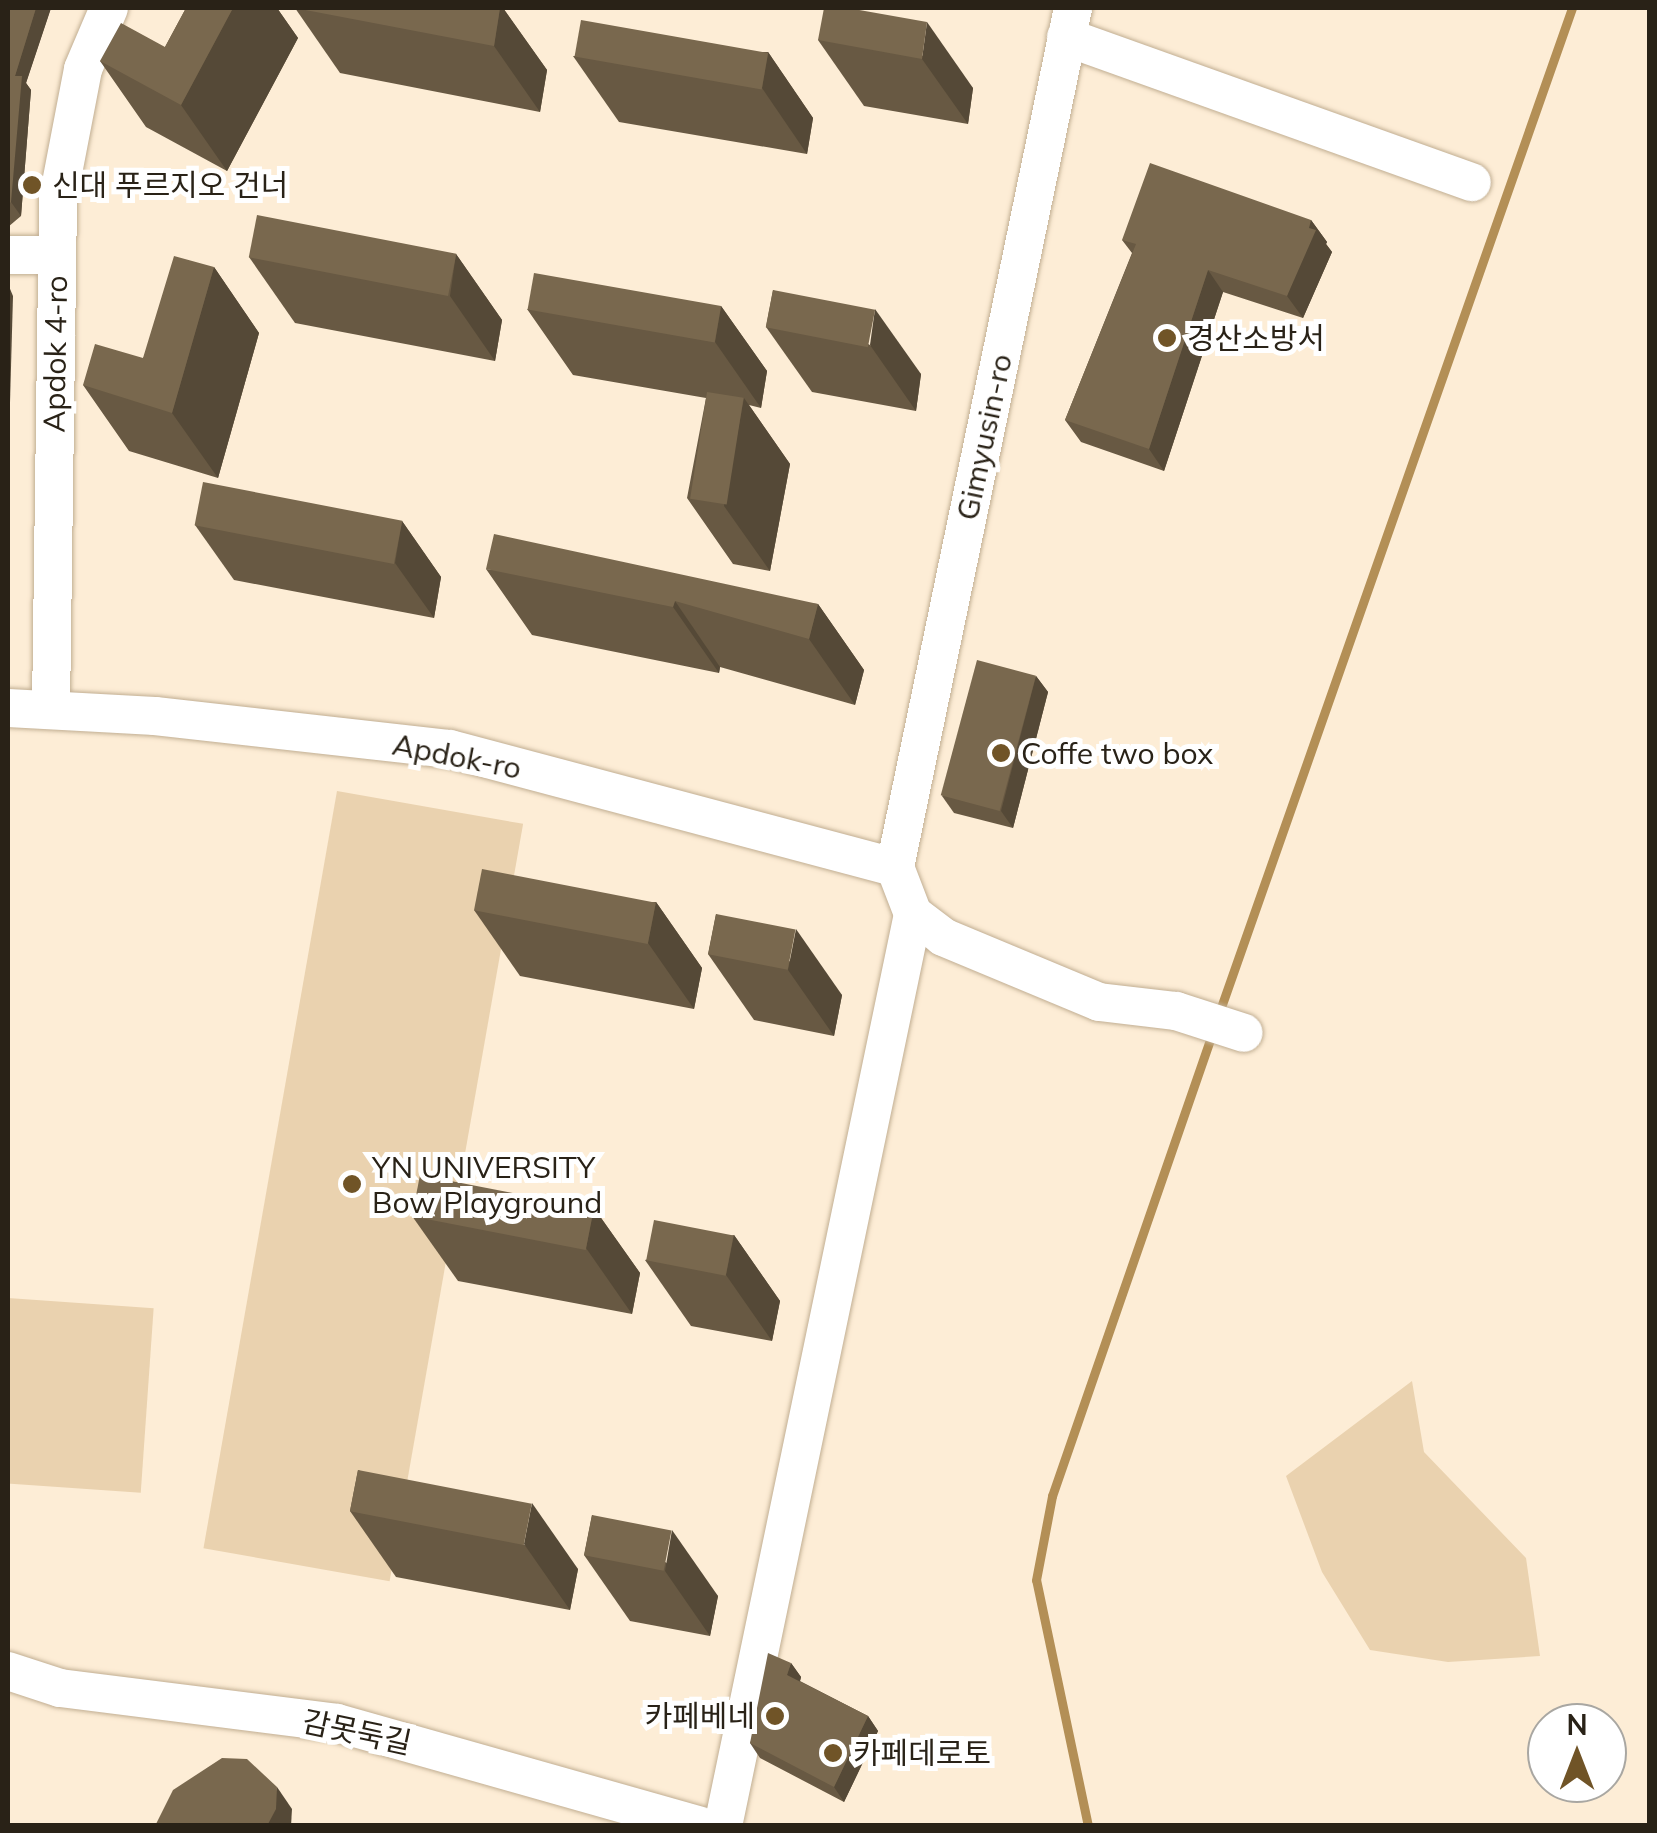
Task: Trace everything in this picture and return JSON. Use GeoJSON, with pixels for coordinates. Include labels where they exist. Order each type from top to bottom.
{"type":"FeatureCollection","features":[{"type":"Feature","properties":{"kind":"street","name":"Apdok 4-ro"},"geometry":{"type":"LineString","coordinates":[[51,708],[58,198],[83,69],[109,8]]}},
{"type":"Feature","properties":{"kind":"street"},"geometry":{"type":"LineString","coordinates":[[1069,22],[1472,182]]}},
{"type":"Feature","properties":{"kind":"street","name":"Gimyusin-ro"},"geometry":{"type":"LineString","coordinates":[[895,868],[1069,22]]}},
{"type":"Feature","properties":{"kind":"street"},"geometry":{"type":"LineString","coordinates":[[8,255],[57,256]]}},
{"type":"Feature","properties":{"kind":"street","name":"Apdok-ro"},"geometry":{"type":"LineString","coordinates":[[8,708],[51,708],[450,749],[895,868]]}},
{"type":"Feature","properties":{"kind":"street"},"geometry":{"type":"LineString","coordinates":[[895,868],[913,914],[943,937],[1100,1002],[1198,1020],[1244,1033]]}},
{"type":"Feature","properties":{"kind":"street"},"geometry":{"type":"LineString","coordinates":[[723,1826],[913,914]]}},
{"type":"Feature","properties":{"kind":"street","name":"감못둑길"},"geometry":{"type":"LineString","coordinates":[[8,1671],[60,1688],[337,1723],[700,1826]]}},
{"type":"Feature","properties":{"kind":"shaded area","name":"YN UNIVERSITY Bow Playground"},"geometry":{"type":"Polygon","coordinates":[[[337,791],[523,824],[390,1581],[203,1548],[337,791]]]}},
{"type":"Feature","properties":{"kind":"shaded area"},"geometry":{"type":"Polygon","coordinates":[[[8,1298],[154,1308],[141,1493],[8,1483],[8,1298]]]}},
{"type":"Feature","properties":{"kind":"shaded area"},"geometry":{"type":"Polygon","coordinates":[[[1412,1381],[1424,1452],[1526,1558],[1540,1656],[1448,1662],[1370,1650],[1322,1572],[1286,1476],[1412,1381]]]}},
{"type":"Feature","properties":{"kind":"building"},"geometry":{"type":"Polygon","coordinates":[[[8,8],[36,8],[15,76],[22,76],[8,205],[8,8]]]}},
{"type":"Feature","properties":{"kind":"building"},"geometry":{"type":"Polygon","coordinates":[[[186,8],[233,8],[181,105],[100,61],[121,23],[165,47],[186,8]]]}},
{"type":"Feature","properties":{"kind":"building"},"geometry":{"type":"Polygon","coordinates":[[[295,8],[500,8],[494,46],[295,8]]]}},
{"type":"Feature","properties":{"kind":"building"},"geometry":{"type":"Polygon","coordinates":[[[824,8],[848,8],[927,22],[922,59],[818,40],[824,8]]]}},
{"type":"Feature","properties":{"kind":"building"},"geometry":{"type":"Polygon","coordinates":[[[581,20],[768,53],[762,89],[575,56],[581,20]]]}},
{"type":"Feature","properties":{"kind":"building","name":"경산소방서"},"geometry":{"type":"Polygon","coordinates":[[[1150,163],[1311,220],[1309,228],[1316,230],[1287,296],[1208,270],[1149,449],[1065,420],[1136,244],[1122,240],[1150,163]]]}},
{"type":"Feature","properties":{"kind":"building"},"geometry":{"type":"Polygon","coordinates":[[[257,215],[456,254],[448,296],[249,257],[257,215]]]}},
{"type":"Feature","properties":{"kind":"building"},"geometry":{"type":"Polygon","coordinates":[[[174,256],[214,267],[172,413],[83,385],[95,344],[143,358],[174,256]]]}},
{"type":"Feature","properties":{"kind":"building"},"geometry":{"type":"Polygon","coordinates":[[[534,273],[721,306],[715,342],[528,309],[534,273]]]}},
{"type":"Feature","properties":{"kind":"building"},"geometry":{"type":"Polygon","coordinates":[[[773,290],[875,310],[868,347],[766,327],[773,290]]]}},
{"type":"Feature","properties":{"kind":"building"},"geometry":{"type":"Polygon","coordinates":[[[707,392],[744,398],[727,504],[690,499],[707,392]]]}},
{"type":"Feature","properties":{"kind":"building"},"geometry":{"type":"Polygon","coordinates":[[[203,482],[402,521],[394,564],[195,525],[203,482]]]}},
{"type":"Feature","properties":{"kind":"building"},"geometry":{"type":"Polygon","coordinates":[[[494,534],[818,604],[809,639],[675,601],[673,607],[486,569],[494,534]]]}},
{"type":"Feature","properties":{"kind":"building","name":"Coffe two box"},"geometry":{"type":"Polygon","coordinates":[[[977,660],[1036,676],[1000,811],[941,795],[977,660]]]}},
{"type":"Feature","properties":{"kind":"building"},"geometry":{"type":"Polygon","coordinates":[[[482,869],[656,903],[648,944],[474,910],[482,869]]]}},
{"type":"Feature","properties":{"kind":"building"},"geometry":{"type":"Polygon","coordinates":[[[716,914],[796,929],[788,970],[708,954],[716,914]]]}},
{"type":"Feature","properties":{"kind":"building"},"geometry":{"type":"Polygon","coordinates":[[[420,1175],[594,1209],[586,1250],[412,1216],[420,1175]]]}},
{"type":"Feature","properties":{"kind":"building"},"geometry":{"type":"Polygon","coordinates":[[[654,1220],[734,1235],[726,1276],[646,1260],[654,1220]]]}},
{"type":"Feature","properties":{"kind":"building"},"geometry":{"type":"Polygon","coordinates":[[[358,1470],[532,1504],[524,1545],[350,1511],[358,1470]]]}},
{"type":"Feature","properties":{"kind":"building"},"geometry":{"type":"Polygon","coordinates":[[[592,1515],[672,1530],[664,1571],[584,1555],[592,1515]]]}},
{"type":"Feature","properties":{"kind":"building"},"geometry":{"type":"Polygon","coordinates":[[[768,1653],[791,1663],[787,1675],[868,1716],[834,1787],[750,1743],[768,1653]]]}},
{"type":"Feature","properties":{"kind":"building"},"geometry":{"type":"Polygon","coordinates":[[[222,1758],[247,1759],[277,1787],[276,1809],[267,1826],[155,1826],[173,1790],[222,1758]]]}},
{"type":"Feature","properties":{"kind":"waterway"},"geometry":{"type":"LineString","coordinates":[[1219,1013],[1572,8]]}},
{"type":"Feature","properties":{"kind":"waterway"},"geometry":{"type":"LineString","coordinates":[[1088,1826],[1036,1580],[1052,1496],[1213,1032]]}},
{"type":"Feature","properties":{"kind":"place","name":"신대 푸르지오 건너"},"geometry":{"type":"Point","coordinates":[32,185]}},
{"type":"Feature","properties":{"kind":"place","name":"경산소방서"},"geometry":{"type":"Point","coordinates":[1167,338]}},
{"type":"Feature","properties":{"kind":"place","name":"Coffe two box"},"geometry":{"type":"Point","coordinates":[1001,753]}},
{"type":"Feature","properties":{"kind":"place","name":"YN UNIVERSITY Bow Playground"},"geometry":{"type":"Point","coordinates":[352,1184]}},
{"type":"Feature","properties":{"kind":"place","name":"카페베네"},"geometry":{"type":"Point","coordinates":[775,1716]}},
{"type":"Feature","properties":{"kind":"place","name":"카페데로토"},"geometry":{"type":"Point","coordinates":[833,1753]}}]}
